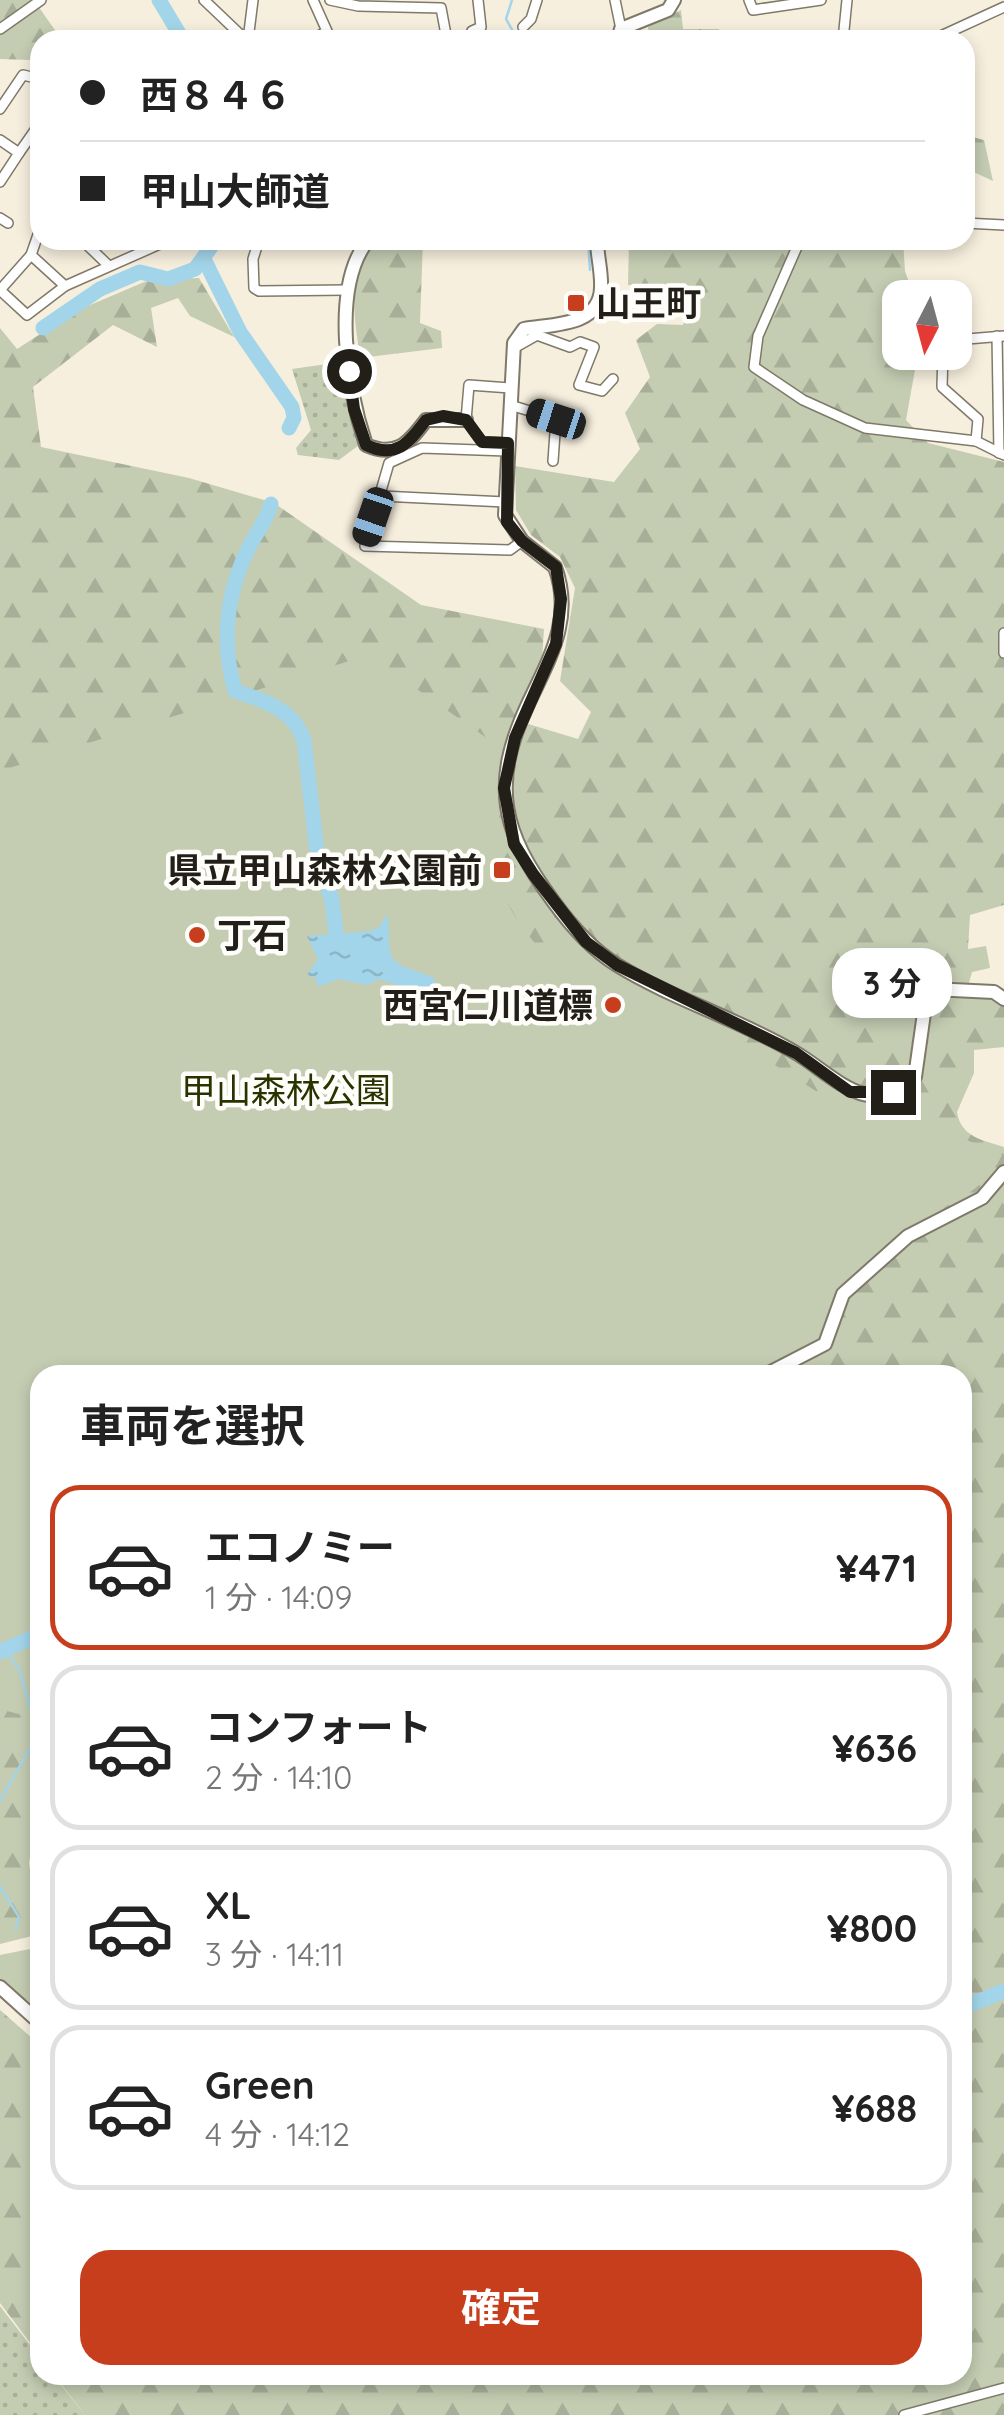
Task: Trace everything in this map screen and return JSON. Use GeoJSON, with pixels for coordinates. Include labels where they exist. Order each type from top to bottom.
{"type":"FeatureCollection","features":[{"type":"Feature","properties":{"kind":"street"},"geometry":{"type":"LineString","coordinates":[[0,29],[41,0]]}},
{"type":"Feature","properties":{"kind":"street"},"geometry":{"type":"LineString","coordinates":[[204,0],[236,30]]}},
{"type":"Feature","properties":{"kind":"street"},"geometry":{"type":"LineString","coordinates":[[248,30],[253,0]]}},
{"type":"Feature","properties":{"kind":"street"},"geometry":{"type":"LineString","coordinates":[[312,0],[325,30]]}},
{"type":"Feature","properties":{"kind":"street"},"geometry":{"type":"LineString","coordinates":[[330,0],[428,3],[441,8],[445,30]]}},
{"type":"Feature","properties":{"kind":"street"},"geometry":{"type":"LineString","coordinates":[[474,30],[481,27],[478,0]]}},
{"type":"Feature","properties":{"kind":"street"},"geometry":{"type":"LineString","coordinates":[[523,26],[531,19],[537,0]]}},
{"type":"Feature","properties":{"kind":"street"},"geometry":{"type":"LineString","coordinates":[[614,0],[619,30]]}},
{"type":"Feature","properties":{"kind":"street"},"geometry":{"type":"LineString","coordinates":[[628,30],[668,10],[674,0]]}},
{"type":"Feature","properties":{"kind":"street"},"geometry":{"type":"LineString","coordinates":[[751,5],[821,0]]}},
{"type":"Feature","properties":{"kind":"street"},"geometry":{"type":"LineString","coordinates":[[845,30],[847,0]]}},
{"type":"Feature","properties":{"kind":"street"},"geometry":{"type":"LineString","coordinates":[[954,30],[1004,7]]}},
{"type":"Feature","properties":{"kind":"street"},"geometry":{"type":"LineString","coordinates":[[0,109],[23,75],[30,77]]}},
{"type":"Feature","properties":{"kind":"street"},"geometry":{"type":"LineString","coordinates":[[0,182],[30,137]]}},
{"type":"Feature","properties":{"kind":"street"},"geometry":{"type":"LineString","coordinates":[[0,140],[19,153]]}},
{"type":"Feature","properties":{"kind":"street"},"geometry":{"type":"LineString","coordinates":[[975,224],[1004,225]]}},
{"type":"Feature","properties":{"kind":"street"},"geometry":{"type":"LineString","coordinates":[[33,250],[0,290],[27,314],[65,286],[136,250]]}},
{"type":"Feature","properties":{"kind":"street"},"geometry":{"type":"LineString","coordinates":[[92,250],[108,266]]}},
{"type":"Feature","properties":{"kind":"street"},"geometry":{"type":"LineString","coordinates":[[256,250],[254,288],[259,292],[348,290]]}},
{"type":"Feature","properties":{"kind":"street"},"geometry":{"type":"LineString","coordinates":[[362,250],[350,270],[349,371],[354,409],[366,445],[384,453],[398,450],[408,444],[426,420],[443,416],[466,420]]}},
{"type":"Feature","properties":{"kind":"street"},"geometry":{"type":"LineString","coordinates":[[598,250],[601,291],[594,308],[573,322],[524,329],[514,348],[504,502],[507,522],[522,541],[556,567],[561,599],[553,656],[528,703],[506,766],[505,811],[523,858],[586,942],[617,965],[796,1053],[850,1092],[893,1092],[915,1077],[926,999],[932,989],[994,992],[1004,999]]}},
{"type":"Feature","properties":{"kind":"street"},"geometry":{"type":"LineString","coordinates":[[796,250],[758,336],[754,367],[804,400],[864,428],[976,441],[1001,454],[1001,336],[972,339]]}},
{"type":"Feature","properties":{"kind":"street"},"geometry":{"type":"LineString","coordinates":[[31,255],[65,286]]}},
{"type":"Feature","properties":{"kind":"street"},"geometry":{"type":"LineString","coordinates":[[514,348],[537,336],[570,346],[580,342],[594,347],[579,386],[602,391],[613,379]]}},
{"type":"Feature","properties":{"kind":"street"},"geometry":{"type":"LineString","coordinates":[[942,370],[942,387],[978,419],[976,441]]}},
{"type":"Feature","properties":{"kind":"street"},"geometry":{"type":"LineString","coordinates":[[508,447],[482,442],[466,420],[469,385],[511,388]]}},
{"type":"Feature","properties":{"kind":"street"},"geometry":{"type":"LineString","coordinates":[[510,405],[556,419],[552,461]]}},
{"type":"Feature","properties":{"kind":"street"},"geometry":{"type":"LineString","coordinates":[[508,447],[422,448],[390,463],[364,546],[510,550],[522,541]]}},
{"type":"Feature","properties":{"kind":"street"},"geometry":{"type":"LineString","coordinates":[[381,496],[504,502]]}},
{"type":"Feature","properties":{"kind":"street"},"geometry":{"type":"LineString","coordinates":[[1004,633],[1004,654]]}},
{"type":"Feature","properties":{"kind":"street"},"geometry":{"type":"LineString","coordinates":[[784,1365],[824,1344],[844,1294],[908,1236],[982,1198],[1004,1172]]}},
{"type":"Feature","properties":{"kind":"street"},"geometry":{"type":"LineString","coordinates":[[0,1987],[30,2015]]}},
{"type":"Feature","properties":{"kind":"street"},"geometry":{"type":"LineString","coordinates":[[904,2415],[1004,2388]]}},
{"type":"Feature","properties":{"kind":"green space"},"geometry":{"type":"Polygon","coordinates":[[[0,0],[44,0],[38,6],[55,30],[30,30],[30,60],[0,59],[0,0]]]}},
{"type":"Feature","properties":{"kind":"green space"},"geometry":{"type":"Polygon","coordinates":[[[681,10],[683,29],[719,30],[648,30],[681,10]]]}},
{"type":"Feature","properties":{"kind":"green space"},"geometry":{"type":"Polygon","coordinates":[[[975,138],[984,140],[993,181],[975,173],[975,138]]]}},
{"type":"Feature","properties":{"kind":"green space"},"geometry":{"type":"Polygon","coordinates":[[[369,250],[423,250],[420,323],[441,331],[442,348],[360,358],[354,296],[369,250]]]}},
{"type":"Feature","properties":{"kind":"green space"},"geometry":{"type":"Polygon","coordinates":[[[629,250],[904,250],[908,280],[882,280],[882,370],[915,370],[906,420],[928,443],[1004,462],[1004,905],[970,915],[968,949],[986,946],[990,968],[972,972],[965,997],[993,997],[1004,1006],[1004,1047],[974,1050],[974,1073],[957,1112],[968,1132],[1004,1147],[1004,2415],[85,2415],[62,2385],[972,2385],[972,1365],[30,1365],[30,1936],[0,1944],[0,328],[17,349],[76,311],[149,280],[199,278],[234,337],[190,316],[178,298],[151,308],[157,347],[113,325],[33,387],[41,447],[189,478],[274,503],[421,605],[544,629],[542,660],[515,720],[578,739],[591,712],[560,681],[575,588],[560,557],[531,535],[516,510],[515,466],[614,482],[640,449],[625,413],[650,377],[636,340],[657,324],[683,325],[693,292],[628,285],[629,250]]]}},
{"type":"Feature","properties":{"kind":"green space"},"geometry":{"type":"Polygon","coordinates":[[[341,362],[359,445],[339,460],[298,455],[296,448],[311,430],[292,369],[341,362]]]}},
{"type":"Feature","properties":{"kind":"green space","name":"甲山森林公園"},"geometry":{"type":"Polygon","coordinates":[[[368,655],[501,748],[493,831],[498,877],[520,924],[540,949],[570,951],[684,1008],[816,1091],[884,1105],[1002,1155],[982,1183],[896,1234],[826,1298],[822,1338],[767,1365],[30,1365],[30,1717],[0,1709],[0,795],[6,769],[368,655]]]}},
{"type":"Feature","properties":{"kind":"green space"},"geometry":{"type":"Polygon","coordinates":[[[30,1949],[30,2011],[0,1983],[0,1955],[30,1949]]]}},
{"type":"Feature","properties":{"kind":"green space"},"geometry":{"type":"Polygon","coordinates":[[[0,2010],[30,2036],[30,2343],[0,2303],[0,2010]]]}},
{"type":"Feature","properties":{"kind":"green space"},"geometry":{"type":"Polygon","coordinates":[[[0,2306],[30,2345],[30,2385],[61,2385],[85,2415],[0,2415],[0,2306]]]}},
{"type":"Feature","properties":{"kind":"water"},"geometry":{"type":"Polygon","coordinates":[[[388,914],[394,959],[433,977],[437,986],[410,989],[379,979],[367,985],[338,979],[318,987],[316,978],[307,975],[318,959],[307,936],[371,931],[388,914]]]}},
{"type":"Feature","properties":{"kind":"waterway"},"geometry":{"type":"LineString","coordinates":[[159,0],[177,30]]}},
{"type":"Feature","properties":{"kind":"waterway"},"geometry":{"type":"LineString","coordinates":[[512,0],[506,19],[512,30]]}},
{"type":"Feature","properties":{"kind":"waterway"},"geometry":{"type":"LineString","coordinates":[[43,328],[100,289],[140,272],[168,279],[195,269],[209,250]]}},
{"type":"Feature","properties":{"kind":"waterway"},"geometry":{"type":"LineString","coordinates":[[589,250],[590,270]]}},
{"type":"Feature","properties":{"kind":"waterway"},"geometry":{"type":"LineString","coordinates":[[205,261],[240,332],[292,407],[294,418],[289,428]]}},
{"type":"Feature","properties":{"kind":"waterway"},"geometry":{"type":"LineString","coordinates":[[271,504],[232,593],[227,632],[230,671],[235,691],[285,714],[304,740],[318,860],[332,900],[336,933]]}},
{"type":"Feature","properties":{"kind":"waterway"},"geometry":{"type":"LineString","coordinates":[[0,1652],[30,1638]]}},
{"type":"Feature","properties":{"kind":"waterway"},"geometry":{"type":"LineString","coordinates":[[6,1651],[19,1669],[30,1707]]}},
{"type":"Feature","properties":{"kind":"waterway"},"geometry":{"type":"LineString","coordinates":[[0,1801],[30,1748]]}},
{"type":"Feature","properties":{"kind":"waterway"},"geometry":{"type":"LineString","coordinates":[[0,1887],[19,1917],[16,1928]]}},
{"type":"Feature","properties":{"kind":"waterway"},"geometry":{"type":"LineString","coordinates":[[972,2004],[1004,1991]]}},
{"type":"Feature","properties":{"kind":"place","name":"山王町"},"geometry":{"type":"Point","coordinates":[576,303]}},
{"type":"Feature","properties":{"kind":"place","name":"県立甲山森林公園前"},"geometry":{"type":"Point","coordinates":[502,870]}},
{"type":"Feature","properties":{"kind":"place","name":"丁石"},"geometry":{"type":"Point","coordinates":[197,935]}},
{"type":"Feature","properties":{"kind":"place","name":"西宮仁川道標"},"geometry":{"type":"Point","coordinates":[613,1005]}},
{"type":"Feature","properties":{"kind":"route"},"geometry":{"type":"LineString","coordinates":[[349,371],[354,409],[366,445],[384,453],[398,450],[408,444],[426,420],[443,416],[466,420],[482,442],[508,443],[504,502],[507,522],[522,541],[556,567],[561,582],[556,644],[515,738],[504,788],[505,811],[514,844],[533,874],[586,942],[617,965],[796,1053],[850,1092],[893,1092]]}}]}
